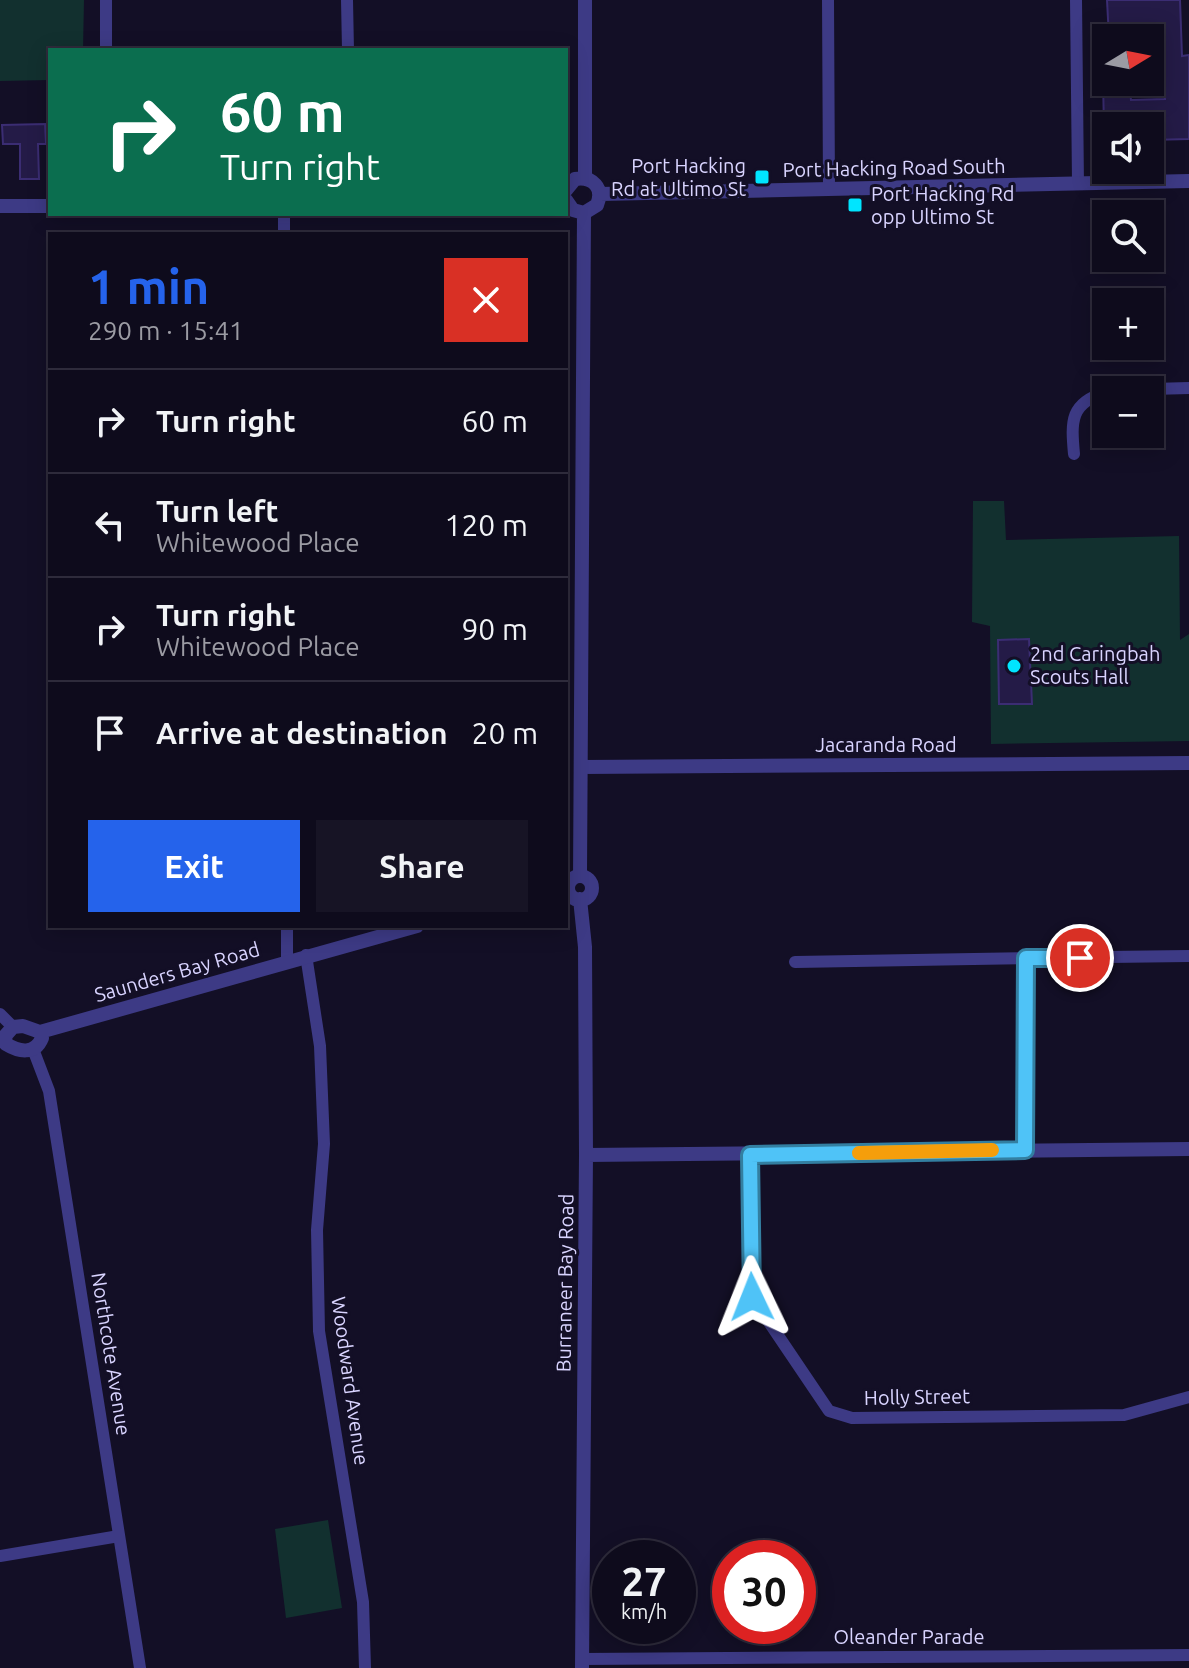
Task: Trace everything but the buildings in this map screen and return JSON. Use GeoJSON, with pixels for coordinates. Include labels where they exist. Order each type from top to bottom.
{"type":"FeatureCollection","features":[{"type":"Feature","properties":{"kind":"street"},"geometry":{"type":"LineString","coordinates":[[106,0],[106,48]]}},
{"type":"Feature","properties":{"kind":"street"},"geometry":{"type":"LineString","coordinates":[[347,0],[348,48]]}},
{"type":"Feature","properties":{"kind":"street"},"geometry":{"type":"LineString","coordinates":[[585,0],[585,178]]}},
{"type":"Feature","properties":{"kind":"street"},"geometry":{"type":"LineString","coordinates":[[828,0],[829,189]]}},
{"type":"Feature","properties":{"kind":"street"},"geometry":{"type":"LineString","coordinates":[[1076,0],[1078,184]]}},
{"type":"Feature","properties":{"kind":"street"},"geometry":{"type":"LineString","coordinates":[[568,188],[575,179],[585,178],[596,183],[600,194],[597,205],[584,213],[573,210],[568,203]]}},
{"type":"Feature","properties":{"kind":"street","name":"Port Hacking Road South"},"geometry":{"type":"LineString","coordinates":[[600,194],[1189,181]]}},
{"type":"Feature","properties":{"kind":"street"},"geometry":{"type":"LineString","coordinates":[[0,206],[48,206]]}},
{"type":"Feature","properties":{"kind":"street"},"geometry":{"type":"LineString","coordinates":[[580,876],[584,213]]}},
{"type":"Feature","properties":{"kind":"street"},"geometry":{"type":"LineString","coordinates":[[1164,389],[1189,388]]}},
{"type":"Feature","properties":{"kind":"street"},"geometry":{"type":"LineString","coordinates":[[1074,454],[1071,421],[1083,404],[1092,399]]}},
{"type":"Feature","properties":{"kind":"street","name":"Jacaranda Road"},"geometry":{"type":"LineString","coordinates":[[582,767],[1189,763]]}},
{"type":"Feature","properties":{"kind":"street"},"geometry":{"type":"LineString","coordinates":[[568,885],[570,880],[580,876]]}},
{"type":"Feature","properties":{"kind":"street"},"geometry":{"type":"LineString","coordinates":[[568,889],[580,899],[588,896],[591,885],[580,876]]}},
{"type":"Feature","properties":{"kind":"street","name":"Burraneer Bay Road"},"geometry":{"type":"LineString","coordinates":[[580,899],[585,947],[586,1155],[582,1663]]}},
{"type":"Feature","properties":{"kind":"street"},"geometry":{"type":"LineString","coordinates":[[287,928],[287,961]]}},
{"type":"Feature","properties":{"kind":"street","name":"Saunders Bay Road"},"geometry":{"type":"LineString","coordinates":[[40,1032],[409,928]]}},
{"type":"Feature","properties":{"kind":"street","name":"Woodward Avenue"},"geometry":{"type":"LineString","coordinates":[[306,955],[320,1046],[324,1144],[317,1230],[319,1331],[363,1602],[365,1668]]}},
{"type":"Feature","properties":{"kind":"street"},"geometry":{"type":"LineString","coordinates":[[795,962],[1189,956]]}},
{"type":"Feature","properties":{"kind":"street"},"geometry":{"type":"LineString","coordinates":[[1025,1150],[1026,958]]}},
{"type":"Feature","properties":{"kind":"street"},"geometry":{"type":"LineString","coordinates":[[0,1014],[13,1027]]}},
{"type":"Feature","properties":{"kind":"street"},"geometry":{"type":"LineString","coordinates":[[23,1026],[40,1032],[40,1043],[22,1052],[3,1046],[5,1036],[13,1027],[23,1026]]}},
{"type":"Feature","properties":{"kind":"street","name":"Northcote Avenue"},"geometry":{"type":"LineString","coordinates":[[33,1049],[49,1091],[140,1668]]}},
{"type":"Feature","properties":{"kind":"street"},"geometry":{"type":"LineString","coordinates":[[586,1155],[1189,1149]]}},
{"type":"Feature","properties":{"kind":"street","name":"Holly Street"},"geometry":{"type":"LineString","coordinates":[[750,1155],[752,1297],[822,1405],[835,1415],[1124,1415],[1189,1397]]}},
{"type":"Feature","properties":{"kind":"street"},"geometry":{"type":"LineString","coordinates":[[0,1556],[119,1536]]}},
{"type":"Feature","properties":{"kind":"street","name":"Oleander Parade"},"geometry":{"type":"LineString","coordinates":[[582,1663],[1058,1662],[1189,1655]]}},
{"type":"Feature","properties":{"kind":"green space"},"geometry":{"type":"Polygon","coordinates":[[[0,0],[84,0],[83,48],[48,48],[48,80],[0,81],[0,0]]]}},
{"type":"Feature","properties":{"kind":"green space"},"geometry":{"type":"Polygon","coordinates":[[[973,501],[1004,501],[1006,540],[1179,536],[1180,640],[1189,634],[1189,741],[991,744],[990,626],[972,622],[973,501]]]}},
{"type":"Feature","properties":{"kind":"green space"},"geometry":{"type":"Polygon","coordinates":[[[328,1520],[342,1608],[286,1618],[275,1529],[328,1520]]]}},
{"type":"Feature","properties":{"kind":"slow traffic"},"geometry":{"type":"LineString","coordinates":[[859,1153],[992,1150]]}},
{"type":"Feature","properties":{"kind":"place","name":"Port Hacking Rd at Ultimo St"},"geometry":{"type":"Point","coordinates":[762,177]}},
{"type":"Feature","properties":{"kind":"place","name":"Port Hacking Rd opp Ultimo St"},"geometry":{"type":"Point","coordinates":[855,205]}},
{"type":"Feature","properties":{"kind":"place","name":"2nd Caringbah Scouts Hall"},"geometry":{"type":"Point","coordinates":[1014,666]}},
{"type":"Feature","properties":{"kind":"route"},"geometry":{"type":"LineString","coordinates":[[752,1297],[750,1155],[1025,1150],[1026,958],[1080,958]]}}]}
